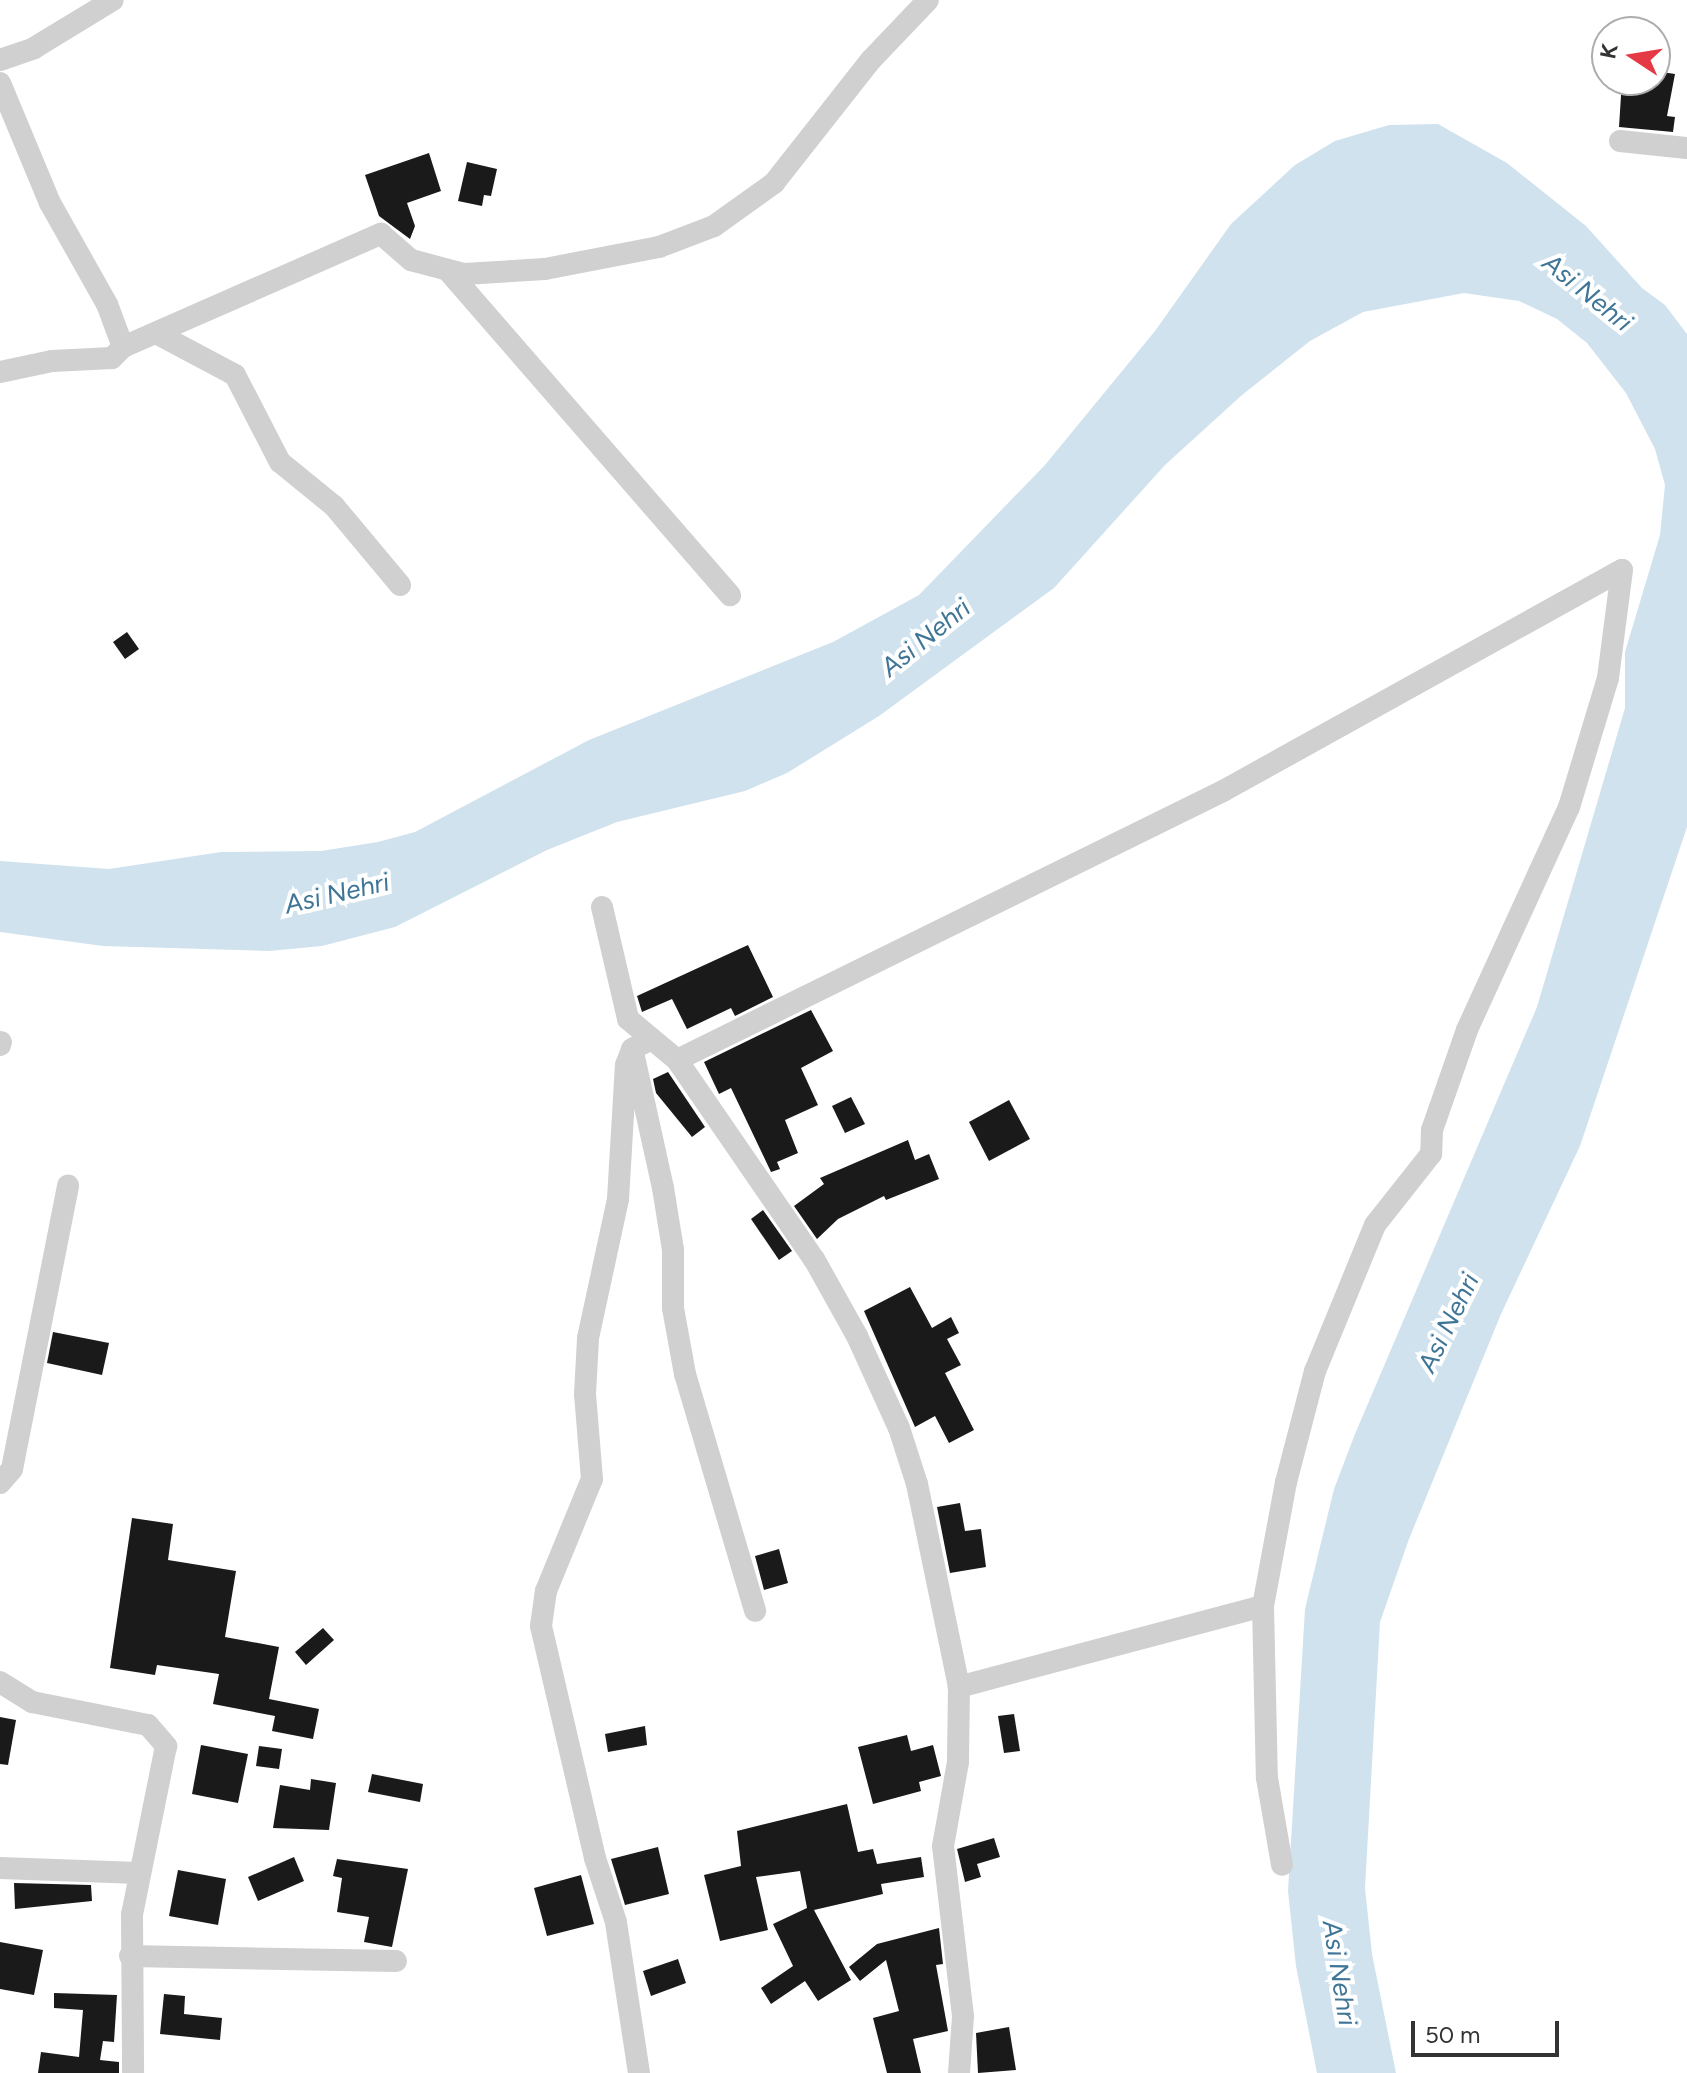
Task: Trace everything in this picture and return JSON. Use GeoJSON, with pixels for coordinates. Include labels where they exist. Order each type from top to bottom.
{"type":"FeatureCollection","features":[{"type":"Feature","properties":{"kind":"street"},"geometry":{"type":"LineString","coordinates":[[0,60],[34,48],[113,0]]}},
{"type":"Feature","properties":{"kind":"street"},"geometry":{"type":"LineString","coordinates":[[0,372],[52,361],[112,358],[123,347],[381,234],[411,260],[450,273],[545,269],[659,247],[714,226],[774,183],[870,61],[928,0]]}},
{"type":"Feature","properties":{"kind":"street"},"geometry":{"type":"LineString","coordinates":[[0,83],[50,203],[107,304],[123,347]]}},
{"type":"Feature","properties":{"kind":"street"},"geometry":{"type":"LineString","coordinates":[[1620,141],[1686,145]]}},
{"type":"Feature","properties":{"kind":"street"},"geometry":{"type":"LineString","coordinates":[[450,273],[730,595]]}},
{"type":"Feature","properties":{"kind":"street"},"geometry":{"type":"LineString","coordinates":[[156,333],[235,375],[280,462],[334,506],[400,585]]}},
{"type":"Feature","properties":{"kind":"street"},"geometry":{"type":"LineString","coordinates":[[677,1060],[1223,791],[1622,570],[1608,678],[1569,807],[1467,1030],[1432,1130],[1431,1154],[1375,1225],[1315,1371],[1286,1482],[1263,1606],[1267,1778],[1282,1865]]}},
{"type":"Feature","properties":{"kind":"street"},"geometry":{"type":"LineString","coordinates":[[602,907],[628,1019],[641,1044],[673,1250],[673,1308],[685,1374],[755,1611]]}},
{"type":"Feature","properties":{"kind":"street"},"geometry":{"type":"LineString","coordinates":[[641,1044],[677,1060],[814,1259],[857,1336],[899,1428],[928,1531],[959,1687],[958,1762],[943,1846],[963,2016],[959,2073]]}},
{"type":"Feature","properties":{"kind":"street"},"geometry":{"type":"LineString","coordinates":[[639,2073],[616,1922],[595,1858],[541,1626],[546,1591],[592,1479],[585,1394],[588,1338],[618,1199],[641,1044]]}},
{"type":"Feature","properties":{"kind":"street"},"geometry":{"type":"LineString","coordinates":[[0,1483],[12,1469],[68,1185]]}},
{"type":"Feature","properties":{"kind":"street"},"geometry":{"type":"LineString","coordinates":[[959,1687],[1263,1606]]}},
{"type":"Feature","properties":{"kind":"street"},"geometry":{"type":"LineString","coordinates":[[0,1682],[32,1702],[148,1725],[160,1735],[164,1763],[138,1873],[130,1956],[133,2073]]}},
{"type":"Feature","properties":{"kind":"street"},"geometry":{"type":"LineString","coordinates":[[0,1868],[138,1873]]}},
{"type":"Feature","properties":{"kind":"street"},"geometry":{"type":"LineString","coordinates":[[130,1956],[396,1961]]}},
{"type":"Feature","properties":{"kind":"water","name":"Asi Nehri"},"geometry":{"type":"Polygon","coordinates":[[[1438,124],[1507,163],[1586,226],[1642,288],[1665,305],[1687,334],[1687,827],[1580,1146],[1501,1314],[1409,1539],[1380,1622],[1365,1888],[1372,1954],[1396,2073],[1317,2073],[1296,1966],[1288,1891],[1305,1609],[1334,1489],[1355,1434],[1537,1007],[1625,708],[1625,652],[1660,535],[1665,485],[1655,449],[1626,393],[1587,343],[1557,319],[1519,301],[1464,293],[1363,312],[1310,341],[1242,395],[1165,465],[1054,588],[879,716],[787,773],[745,791],[617,822],[547,850],[395,927],[322,946],[269,951],[103,946],[0,932],[0,861],[109,869],[221,852],[321,851],[378,842],[415,832],[589,740],[833,642],[919,595],[1045,465],[1155,331],[1231,224],[1295,165],[1335,141],[1389,125],[1438,124]]]}},
{"type":"Feature","properties":{"kind":"building"},"geometry":{"type":"Polygon","coordinates":[[[1671,73],[1675,74],[1671,95],[1671,73]]]}},
{"type":"Feature","properties":{"kind":"building"},"geometry":{"type":"Polygon","coordinates":[[[1621,96],[1671,96],[1667,116],[1675,117],[1673,132],[1619,127],[1621,96]]]}},
{"type":"Feature","properties":{"kind":"building"},"geometry":{"type":"Polygon","coordinates":[[[429,153],[441,191],[407,203],[415,226],[410,239],[379,216],[365,175],[429,153]]]}},
{"type":"Feature","properties":{"kind":"building"},"geometry":{"type":"Polygon","coordinates":[[[467,162],[497,169],[491,196],[484,195],[482,206],[458,201],[467,162]]]}},
{"type":"Feature","properties":{"kind":"building"},"geometry":{"type":"Polygon","coordinates":[[[127,632],[139,649],[125,659],[113,642],[127,632]]]}},
{"type":"Feature","properties":{"kind":"building"},"geometry":{"type":"Polygon","coordinates":[[[748,945],[773,997],[735,1016],[731,1008],[687,1029],[672,999],[642,1012],[637,996],[748,945]]]}},
{"type":"Feature","properties":{"kind":"building"},"geometry":{"type":"Polygon","coordinates":[[[811,1010],[833,1051],[801,1068],[818,1105],[785,1120],[798,1153],[777,1162],[780,1169],[771,1172],[731,1088],[719,1094],[704,1062],[811,1010]]]}},
{"type":"Feature","properties":{"kind":"building"},"geometry":{"type":"Polygon","coordinates":[[[668,1072],[705,1127],[692,1137],[656,1093],[653,1079],[668,1072]]]}},
{"type":"Feature","properties":{"kind":"building"},"geometry":{"type":"Polygon","coordinates":[[[851,1097],[865,1124],[845,1133],[832,1106],[851,1097]]]}},
{"type":"Feature","properties":{"kind":"building"},"geometry":{"type":"Polygon","coordinates":[[[1009,1100],[1030,1139],[989,1161],[969,1122],[1009,1100]]]}},
{"type":"Feature","properties":{"kind":"building"},"geometry":{"type":"Polygon","coordinates":[[[908,1140],[915,1160],[929,1154],[939,1179],[886,1200],[884,1196],[838,1219],[817,1239],[794,1206],[824,1184],[820,1178],[908,1140]]]}},
{"type":"Feature","properties":{"kind":"building"},"geometry":{"type":"Polygon","coordinates":[[[763,1210],[792,1251],[779,1260],[751,1219],[763,1210]]]}},
{"type":"Feature","properties":{"kind":"building"},"geometry":{"type":"Polygon","coordinates":[[[910,1287],[932,1328],[951,1317],[959,1333],[947,1339],[961,1365],[945,1373],[974,1430],[949,1443],[935,1416],[915,1427],[864,1311],[910,1287]]]}},
{"type":"Feature","properties":{"kind":"building"},"geometry":{"type":"Polygon","coordinates":[[[53,1332],[109,1343],[102,1375],[47,1363],[53,1332]]]}},
{"type":"Feature","properties":{"kind":"building"},"geometry":{"type":"Polygon","coordinates":[[[960,1503],[965,1531],[981,1529],[986,1567],[950,1573],[937,1507],[960,1503]]]}},
{"type":"Feature","properties":{"kind":"building"},"geometry":{"type":"Polygon","coordinates":[[[132,1518],[173,1524],[168,1560],[236,1571],[225,1637],[279,1647],[269,1699],[319,1709],[313,1739],[272,1731],[275,1716],[213,1704],[219,1674],[157,1665],[155,1675],[110,1668],[132,1518]]]}},
{"type":"Feature","properties":{"kind":"building"},"geometry":{"type":"Polygon","coordinates":[[[779,1549],[788,1583],[764,1590],[755,1556],[779,1549]]]}},
{"type":"Feature","properties":{"kind":"building"},"geometry":{"type":"Polygon","coordinates":[[[323,1628],[334,1640],[306,1665],[295,1652],[323,1628]]]}},
{"type":"Feature","properties":{"kind":"building"},"geometry":{"type":"Polygon","coordinates":[[[1014,1714],[1020,1751],[1004,1753],[998,1716],[1014,1714]]]}},
{"type":"Feature","properties":{"kind":"building"},"geometry":{"type":"Polygon","coordinates":[[[0,1717],[16,1720],[8,1765],[0,1764],[0,1717]]]}},
{"type":"Feature","properties":{"kind":"building"},"geometry":{"type":"Polygon","coordinates":[[[645,1726],[647,1745],[608,1752],[605,1734],[645,1726]]]}},
{"type":"Feature","properties":{"kind":"building"},"geometry":{"type":"Polygon","coordinates":[[[907,1735],[911,1751],[933,1745],[941,1776],[919,1782],[921,1791],[873,1804],[858,1747],[907,1735]]]}},
{"type":"Feature","properties":{"kind":"building"},"geometry":{"type":"Polygon","coordinates":[[[201,1745],[248,1754],[238,1803],[192,1794],[201,1745]]]}},
{"type":"Feature","properties":{"kind":"building"},"geometry":{"type":"Polygon","coordinates":[[[259,1746],[282,1749],[279,1769],[256,1766],[259,1746]]]}},
{"type":"Feature","properties":{"kind":"building"},"geometry":{"type":"Polygon","coordinates":[[[372,1774],[423,1784],[420,1802],[368,1792],[372,1774]]]}},
{"type":"Feature","properties":{"kind":"building"},"geometry":{"type":"Polygon","coordinates":[[[311,1779],[336,1783],[329,1830],[273,1828],[280,1785],[310,1790],[311,1779]]]}},
{"type":"Feature","properties":{"kind":"building"},"geometry":{"type":"Polygon","coordinates":[[[847,1804],[858,1852],[873,1849],[877,1864],[921,1857],[924,1877],[881,1884],[883,1894],[814,1910],[851,1980],[818,2001],[805,1981],[771,2004],[761,1988],[793,1966],[773,1924],[807,1908],[800,1871],[756,1877],[768,1930],[720,1941],[704,1875],[741,1866],[737,1831],[847,1804]]]}},
{"type":"Feature","properties":{"kind":"building"},"geometry":{"type":"Polygon","coordinates":[[[994,1838],[1000,1857],[977,1864],[981,1877],[965,1882],[957,1849],[994,1838]]]}},
{"type":"Feature","properties":{"kind":"building"},"geometry":{"type":"Polygon","coordinates":[[[658,1847],[669,1894],[625,1905],[611,1859],[658,1847]]]}},
{"type":"Feature","properties":{"kind":"building"},"geometry":{"type":"Polygon","coordinates":[[[294,1857],[304,1881],[258,1901],[248,1877],[294,1857]]]}},
{"type":"Feature","properties":{"kind":"building"},"geometry":{"type":"Polygon","coordinates":[[[337,1859],[408,1869],[392,1947],[364,1942],[369,1917],[337,1912],[342,1878],[333,1876],[337,1859]]]}},
{"type":"Feature","properties":{"kind":"building"},"geometry":{"type":"Polygon","coordinates":[[[178,1870],[226,1879],[218,1925],[169,1916],[178,1870]]]}},
{"type":"Feature","properties":{"kind":"building"},"geometry":{"type":"Polygon","coordinates":[[[581,1875],[594,1924],[547,1936],[534,1888],[581,1875]]]}},
{"type":"Feature","properties":{"kind":"building"},"geometry":{"type":"Polygon","coordinates":[[[14,1883],[91,1885],[92,1901],[15,1909],[14,1883]]]}},
{"type":"Feature","properties":{"kind":"building"},"geometry":{"type":"Polygon","coordinates":[[[939,1928],[943,1964],[936,1965],[948,2031],[913,2039],[921,2073],[887,2073],[873,2018],[899,2011],[886,1960],[860,1981],[849,1967],[877,1944],[939,1928]]]}},
{"type":"Feature","properties":{"kind":"building"},"geometry":{"type":"Polygon","coordinates":[[[0,1942],[43,1950],[34,1995],[0,1989],[0,1942]]]}},
{"type":"Feature","properties":{"kind":"building"},"geometry":{"type":"Polygon","coordinates":[[[678,1959],[686,1983],[651,1996],[643,1971],[678,1959]]]}},
{"type":"Feature","properties":{"kind":"building"},"geometry":{"type":"Polygon","coordinates":[[[54,1993],[117,1995],[114,2042],[103,2041],[100,2060],[119,2062],[119,2073],[38,2073],[41,2052],[79,2057],[83,2010],[54,2008],[54,1993]]]}},
{"type":"Feature","properties":{"kind":"building"},"geometry":{"type":"Polygon","coordinates":[[[164,1994],[185,1996],[184,2014],[222,2018],[220,2040],[160,2034],[164,1994]]]}},
{"type":"Feature","properties":{"kind":"building"},"geometry":{"type":"Polygon","coordinates":[[[1009,2027],[1016,2070],[978,2073],[976,2033],[1009,2027]]]}}]}
